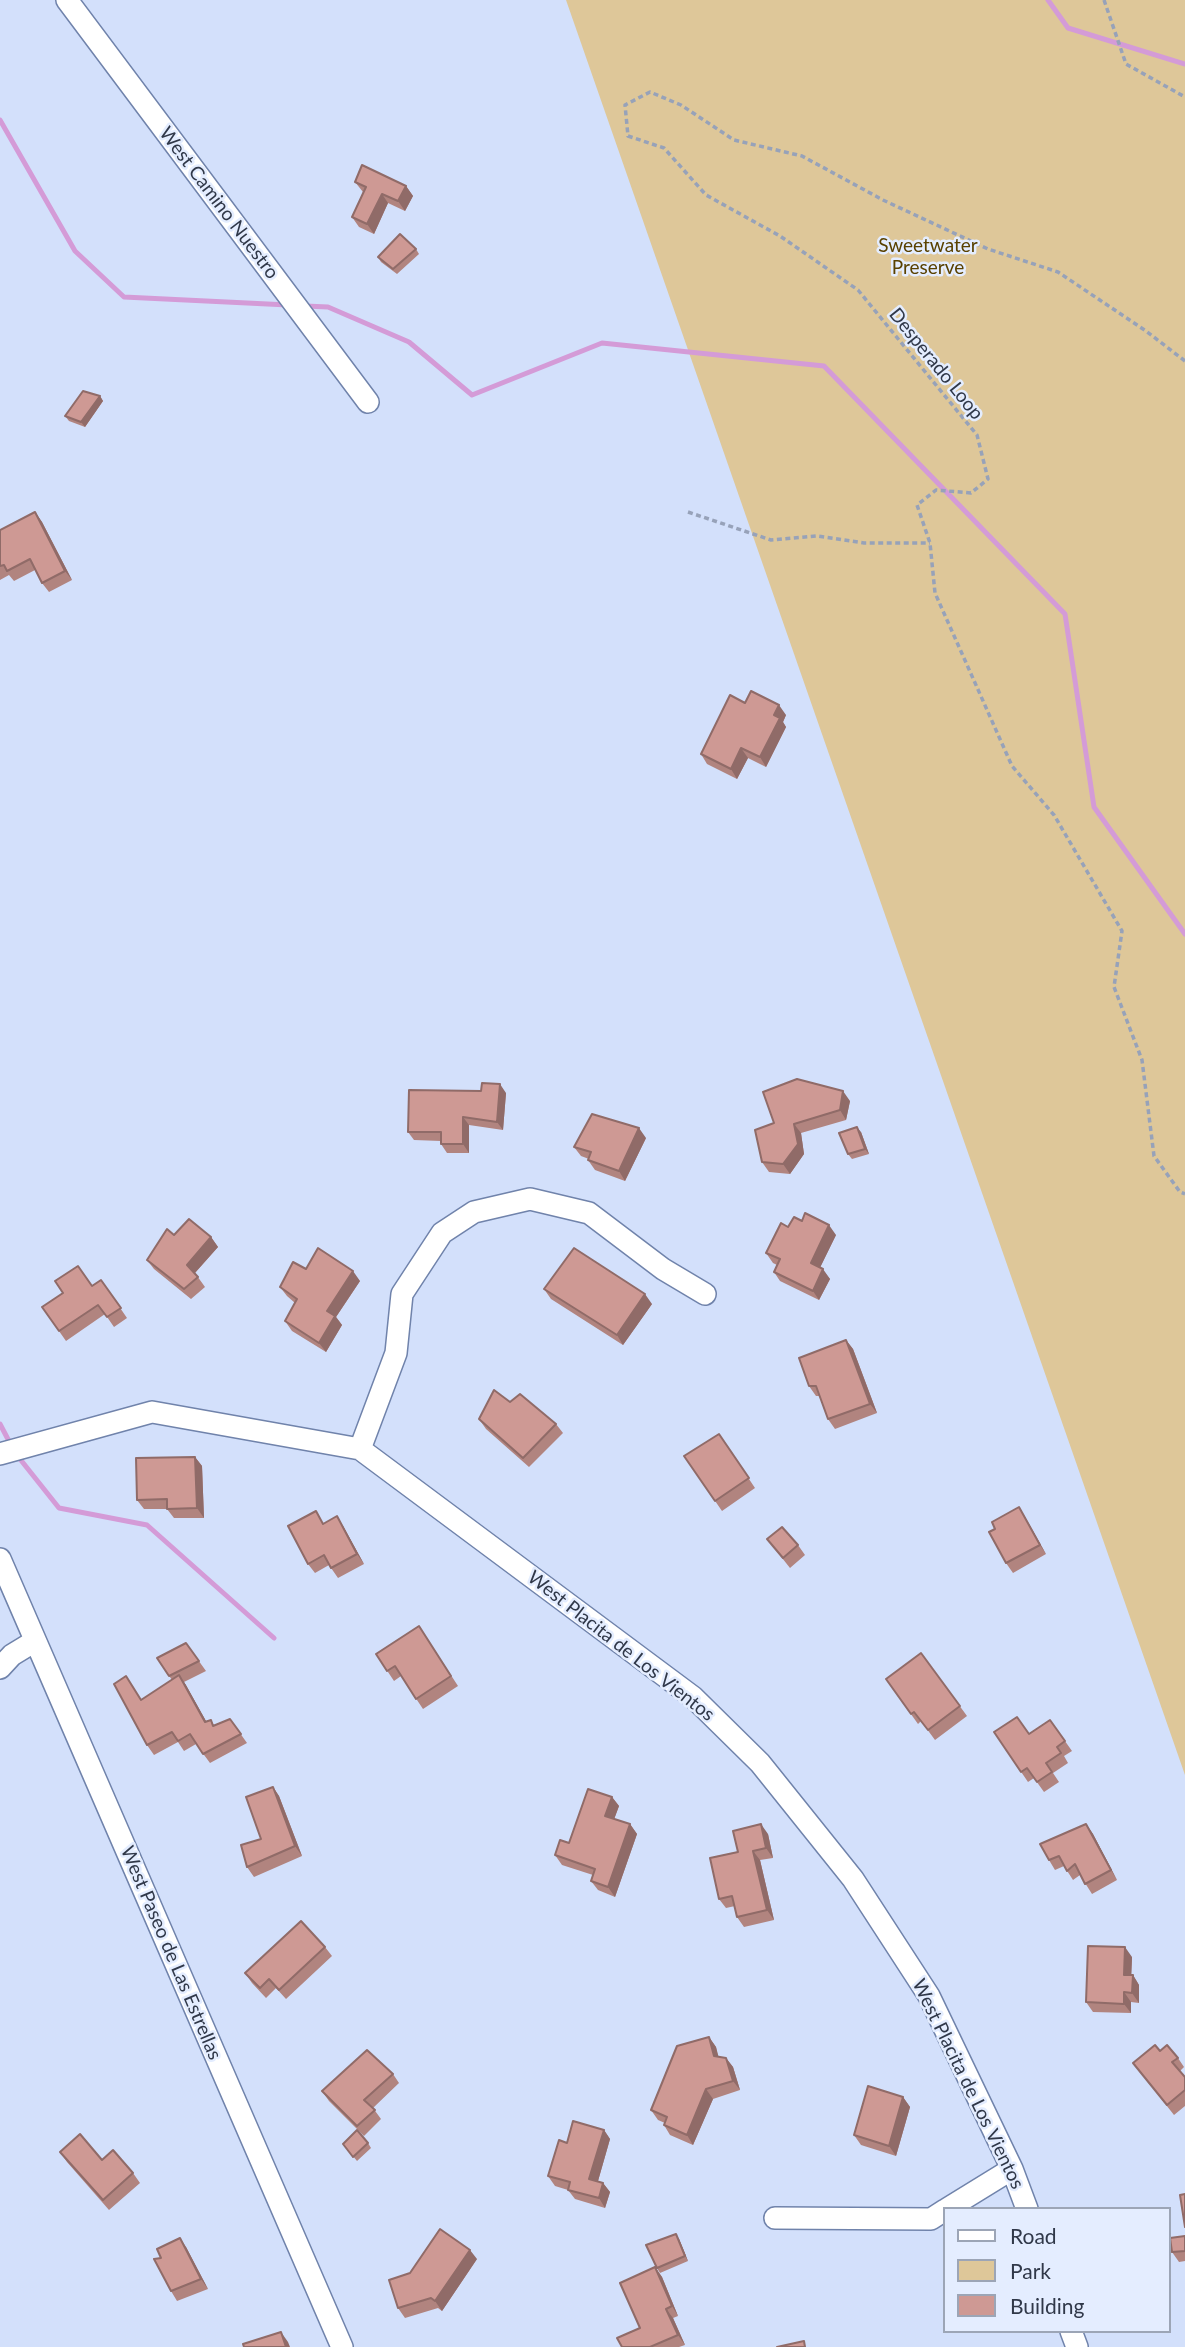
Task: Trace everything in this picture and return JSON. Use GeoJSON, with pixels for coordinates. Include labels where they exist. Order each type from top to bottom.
{"type":"FeatureCollection","features":[{"type":"Feature","properties":{"kind":"street","name":"West Camino Nuestro"},"geometry":{"type":"LineString","coordinates":[[70,1],[368,402]]}},
{"type":"Feature","properties":{"kind":"street"},"geometry":{"type":"LineString","coordinates":[[0,1454],[152,1412],[360,1449],[396,1353],[402,1294],[442,1233],[474,1212],[530,1199],[589,1213],[663,1269],[705,1294]]}},
{"type":"Feature","properties":{"kind":"street","name":"West Placita de Los Vientos"},"geometry":{"type":"LineString","coordinates":[[360,1449],[693,1697],[760,1763],[852,1879],[929,1996],[1012,2169],[1026,2207]]}},
{"type":"Feature","properties":{"kind":"street","name":"West Paseo de Las Estrellas"},"geometry":{"type":"LineString","coordinates":[[0,1559],[342,2347]]}},
{"type":"Feature","properties":{"kind":"street"},"geometry":{"type":"LineString","coordinates":[[0,1668],[12,1655],[35,1641]]}},
{"type":"Feature","properties":{"kind":"street"},"geometry":{"type":"LineString","coordinates":[[949,2207],[1012,2169]]}},
{"type":"Feature","properties":{"kind":"street"},"geometry":{"type":"LineString","coordinates":[[775,2218],[931,2219],[944,2210]]}},
{"type":"Feature","properties":{"kind":"path"},"geometry":{"type":"LineString","coordinates":[[1104,0],[1126,64],[1185,97]]}},
{"type":"Feature","properties":{"kind":"path","name":"Desperado Loop"},"geometry":{"type":"LineString","coordinates":[[1185,361],[1146,331],[1058,272],[988,249],[883,200],[802,156],[734,140],[681,106],[650,92],[625,105],[628,136],[664,148],[706,195],[780,236],[858,290],[977,435],[988,479],[971,492],[936,490],[917,505],[930,543],[935,593],[1012,766],[1054,815],[1122,931],[1114,988],[1142,1060],[1154,1156],[1180,1192],[1185,1194]]}},
{"type":"Feature","properties":{"kind":"path"},"geometry":{"type":"LineString","coordinates":[[688,512],[771,540],[817,536],[864,542],[930,543]]}},
{"type":"Feature","properties":{"kind":"green space","name":"Sweetwater Preserve"},"geometry":{"type":"Polygon","coordinates":[[[566,0],[1185,0],[1185,1775],[566,0]]]}},
{"type":"Feature","properties":{"kind":"building"},"geometry":{"type":"Polygon","coordinates":[[[362,165],[406,186],[398,201],[382,194],[367,224],[352,217],[366,187],[355,182],[362,165]]]}},
{"type":"Feature","properties":{"kind":"building"},"geometry":{"type":"Polygon","coordinates":[[[400,234],[416,249],[393,269],[378,257],[400,234]]]}},
{"type":"Feature","properties":{"kind":"building"},"geometry":{"type":"Polygon","coordinates":[[[83,391],[100,396],[81,422],[65,416],[83,391]]]}},
{"type":"Feature","properties":{"kind":"building"},"geometry":{"type":"Polygon","coordinates":[[[35,512],[65,571],[42,583],[30,559],[7,571],[4,565],[0,566],[0,530],[35,512]]]}},
{"type":"Feature","properties":{"kind":"building"},"geometry":{"type":"Polygon","coordinates":[[[751,691],[779,705],[774,715],[780,718],[760,757],[741,748],[731,769],[701,754],[730,695],[745,703],[751,691]]]}},
{"type":"Feature","properties":{"kind":"building"},"geometry":{"type":"Polygon","coordinates":[[[797,1079],[843,1091],[840,1110],[794,1124],[798,1144],[783,1164],[762,1162],[755,1130],[774,1123],[763,1092],[797,1079]]]}},
{"type":"Feature","properties":{"kind":"building"},"geometry":{"type":"Polygon","coordinates":[[[482,1083],[500,1084],[497,1122],[463,1117],[463,1144],[441,1144],[441,1132],[408,1132],[409,1090],[481,1091],[482,1083]]]}},
{"type":"Feature","properties":{"kind":"building"},"geometry":{"type":"Polygon","coordinates":[[[592,1114],[639,1128],[619,1171],[588,1160],[591,1152],[574,1147],[592,1114]]]}},
{"type":"Feature","properties":{"kind":"building"},"geometry":{"type":"Polygon","coordinates":[[[857,1127],[865,1149],[848,1154],[839,1133],[857,1127]]]}},
{"type":"Feature","properties":{"kind":"building"},"geometry":{"type":"Polygon","coordinates":[[[805,1213],[829,1225],[811,1263],[823,1269],[813,1291],[774,1272],[780,1259],[766,1253],[781,1223],[788,1227],[794,1217],[802,1221],[805,1213]]]}},
{"type":"Feature","properties":{"kind":"building"},"geometry":{"type":"Polygon","coordinates":[[[189,1219],[211,1237],[187,1265],[198,1277],[184,1289],[147,1260],[167,1229],[174,1235],[189,1219]]]}},
{"type":"Feature","properties":{"kind":"building"},"geometry":{"type":"Polygon","coordinates":[[[318,1248],[353,1271],[327,1311],[335,1316],[319,1343],[285,1321],[297,1299],[280,1287],[293,1262],[306,1269],[318,1248]]]}},
{"type":"Feature","properties":{"kind":"building"},"geometry":{"type":"Polygon","coordinates":[[[574,1248],[645,1294],[617,1335],[544,1289],[574,1248]]]}},
{"type":"Feature","properties":{"kind":"building"},"geometry":{"type":"Polygon","coordinates":[[[78,1266],[92,1286],[101,1280],[121,1308],[107,1317],[98,1305],[59,1331],[42,1307],[63,1293],[55,1281],[78,1266]]]}},
{"type":"Feature","properties":{"kind":"building"},"geometry":{"type":"Polygon","coordinates":[[[846,1340],[870,1404],[828,1419],[816,1386],[809,1386],[799,1358],[846,1340]]]}},
{"type":"Feature","properties":{"kind":"building"},"geometry":{"type":"Polygon","coordinates":[[[494,1390],[510,1402],[520,1394],[556,1424],[523,1458],[479,1419],[494,1390]]]}},
{"type":"Feature","properties":{"kind":"building"},"geometry":{"type":"Polygon","coordinates":[[[719,1434],[749,1478],[715,1501],[684,1456],[719,1434]]]}},
{"type":"Feature","properties":{"kind":"building"},"geometry":{"type":"Polygon","coordinates":[[[195,1457],[197,1508],[167,1509],[167,1499],[137,1500],[136,1458],[195,1457]]]}},
{"type":"Feature","properties":{"kind":"building"},"geometry":{"type":"Polygon","coordinates":[[[1019,1507],[1040,1545],[1006,1563],[989,1532],[995,1529],[992,1522],[1019,1507]]]}},
{"type":"Feature","properties":{"kind":"building"},"geometry":{"type":"Polygon","coordinates":[[[316,1511],[323,1524],[337,1516],[357,1554],[331,1568],[324,1555],[308,1564],[288,1526],[316,1511]]]}},
{"type":"Feature","properties":{"kind":"building"},"geometry":{"type":"Polygon","coordinates":[[[782,1527],[798,1545],[783,1558],[767,1539],[782,1527]]]}},
{"type":"Feature","properties":{"kind":"building"},"geometry":{"type":"Polygon","coordinates":[[[419,1626],[451,1676],[416,1699],[395,1666],[387,1671],[376,1654],[419,1626]]]}},
{"type":"Feature","properties":{"kind":"building"},"geometry":{"type":"Polygon","coordinates":[[[186,1643],[199,1661],[169,1676],[157,1658],[186,1643]]]}},
{"type":"Feature","properties":{"kind":"building"},"geometry":{"type":"Polygon","coordinates":[[[921,1653],[960,1706],[928,1730],[914,1712],[911,1714],[886,1679],[921,1653]]]}},
{"type":"Feature","properties":{"kind":"building"},"geometry":{"type":"Polygon","coordinates":[[[179,1675],[205,1722],[211,1720],[213,1726],[230,1719],[241,1734],[203,1754],[190,1734],[178,1741],[172,1732],[147,1745],[114,1684],[126,1676],[141,1700],[179,1675]]]}},
{"type":"Feature","properties":{"kind":"building"},"geometry":{"type":"Polygon","coordinates":[[[1017,1717],[1029,1734],[1050,1720],[1065,1741],[1057,1747],[1061,1753],[1046,1763],[1052,1772],[1037,1782],[1027,1768],[1021,1772],[994,1732],[1017,1717]]]}},
{"type":"Feature","properties":{"kind":"building"},"geometry":{"type":"Polygon","coordinates":[[[273,1787],[295,1846],[247,1867],[241,1845],[261,1839],[246,1797],[273,1787]]]}},
{"type":"Feature","properties":{"kind":"building"},"geometry":{"type":"Polygon","coordinates":[[[588,1789],[612,1797],[605,1816],[630,1824],[608,1887],[591,1881],[595,1869],[555,1855],[560,1840],[569,1843],[588,1789]]]}},
{"type":"Feature","properties":{"kind":"building"},"geometry":{"type":"Polygon","coordinates":[[[761,1824],[766,1848],[753,1851],[767,1910],[737,1917],[732,1896],[719,1899],[710,1858],[738,1852],[733,1831],[761,1824]]]}},
{"type":"Feature","properties":{"kind":"building"},"geometry":{"type":"Polygon","coordinates":[[[1086,1824],[1111,1870],[1085,1884],[1075,1864],[1067,1871],[1059,1856],[1049,1860],[1040,1844],[1086,1824]]]}},
{"type":"Feature","properties":{"kind":"building"},"geometry":{"type":"Polygon","coordinates":[[[301,1921],[325,1947],[279,1990],[269,1979],[260,1988],[245,1973],[301,1921]]]}},
{"type":"Feature","properties":{"kind":"building"},"geometry":{"type":"Polygon","coordinates":[[[1088,1946],[1125,1947],[1124,1975],[1133,1975],[1132,1993],[1124,1992],[1124,2004],[1086,2002],[1088,1946]]]}},
{"type":"Feature","properties":{"kind":"building"},"geometry":{"type":"Polygon","coordinates":[[[709,2037],[714,2056],[726,2058],[733,2081],[706,2089],[687,2135],[664,2125],[667,2117],[651,2110],[677,2046],[709,2037]]]}},
{"type":"Feature","properties":{"kind":"building"},"geometry":{"type":"Polygon","coordinates":[[[1155,2045],[1160,2051],[1167,2045],[1178,2058],[1172,2062],[1185,2077],[1185,2090],[1167,2105],[1133,2063],[1155,2045]]]}},
{"type":"Feature","properties":{"kind":"building"},"geometry":{"type":"Polygon","coordinates":[[[367,2050],[393,2074],[364,2100],[375,2110],[357,2126],[322,2091],[367,2050]]]}},
{"type":"Feature","properties":{"kind":"building"},"geometry":{"type":"Polygon","coordinates":[[[868,2086],[903,2097],[889,2146],[854,2135],[868,2086]]]}},
{"type":"Feature","properties":{"kind":"building"},"geometry":{"type":"Polygon","coordinates":[[[573,2121],[604,2130],[589,2179],[603,2183],[599,2198],[568,2190],[570,2182],[548,2176],[559,2140],[567,2143],[573,2121]]]}},
{"type":"Feature","properties":{"kind":"building"},"geometry":{"type":"Polygon","coordinates":[[[357,2130],[368,2143],[353,2157],[343,2144],[357,2130]]]}},
{"type":"Feature","properties":{"kind":"building"},"geometry":{"type":"Polygon","coordinates":[[[80,2134],[102,2160],[113,2150],[133,2173],[103,2200],[60,2152],[80,2134]]]}},
{"type":"Feature","properties":{"kind":"building"},"geometry":{"type":"Polygon","coordinates":[[[1185,2194],[1185,2227],[1180,2195],[1185,2194]]]}},
{"type":"Feature","properties":{"kind":"building"},"geometry":{"type":"Polygon","coordinates":[[[440,2229],[470,2250],[435,2301],[431,2298],[398,2308],[389,2280],[410,2273],[440,2229]]]}},
{"type":"Feature","properties":{"kind":"building"},"geometry":{"type":"Polygon","coordinates":[[[676,2234],[685,2256],[657,2268],[646,2245],[676,2234]]]}},
{"type":"Feature","properties":{"kind":"building"},"geometry":{"type":"Polygon","coordinates":[[[1185,2236],[1185,2251],[1172,2252],[1171,2238],[1185,2236]]]}},
{"type":"Feature","properties":{"kind":"building"},"geometry":{"type":"Polygon","coordinates":[[[180,2238],[201,2279],[171,2291],[154,2259],[161,2258],[157,2249],[180,2238]]]}},
{"type":"Feature","properties":{"kind":"building"},"geometry":{"type":"Polygon","coordinates":[[[655,2267],[672,2306],[666,2309],[678,2335],[650,2347],[622,2347],[617,2338],[640,2328],[620,2283],[655,2267]]]}},
{"type":"Feature","properties":{"kind":"building"},"geometry":{"type":"Polygon","coordinates":[[[281,2332],[286,2347],[244,2347],[243,2344],[281,2332]]]}},
{"type":"Feature","properties":{"kind":"building"},"geometry":{"type":"Polygon","coordinates":[[[804,2341],[805,2347],[777,2347],[804,2341]]]}},
{"type":"Feature","properties":{"kind":"waterway"},"geometry":{"type":"LineString","coordinates":[[1048,0],[1068,28],[1185,64]]}},
{"type":"Feature","properties":{"kind":"waterway"},"geometry":{"type":"LineString","coordinates":[[0,120],[75,251],[124,297],[288,305]]}},
{"type":"Feature","properties":{"kind":"waterway"},"geometry":{"type":"LineString","coordinates":[[305,306],[328,307],[409,342],[472,395],[602,343],[824,366],[1065,614],[1094,807],[1185,934]]}},
{"type":"Feature","properties":{"kind":"waterway"},"geometry":{"type":"LineString","coordinates":[[0,1424],[11,1445]]}},
{"type":"Feature","properties":{"kind":"waterway"},"geometry":{"type":"LineString","coordinates":[[16,1454],[59,1508],[147,1525],[274,1638]]}}]}
